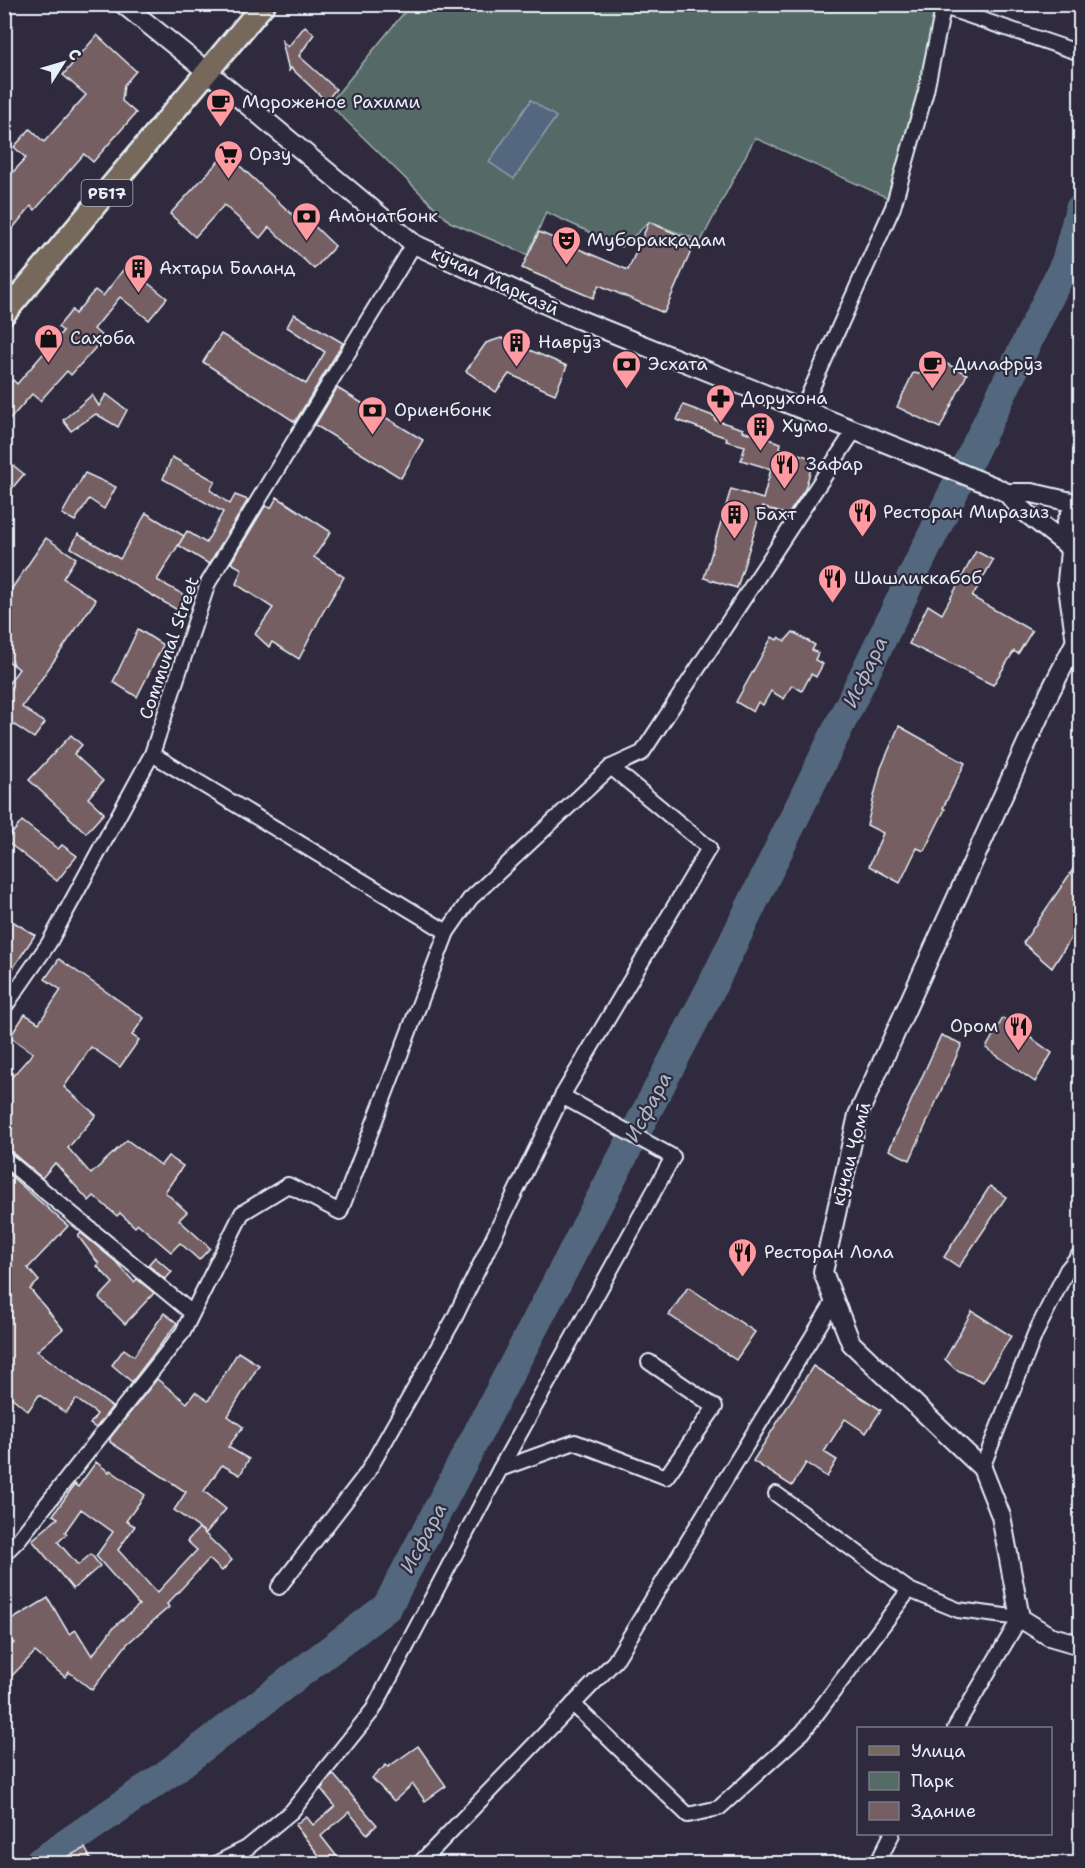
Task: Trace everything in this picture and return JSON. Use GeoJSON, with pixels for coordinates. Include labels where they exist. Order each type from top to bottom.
{"type":"FeatureCollection","features":[{"type":"Feature","properties":{"kind":"main road","name":"кӯчаи Марказӣ"},"geometry":{"type":"LineString","coordinates":[[123,4],[414,243],[579,319],[1001,490]]}},
{"type":"Feature","properties":{"kind":"main road","name":"РБ17"},"geometry":{"type":"LineString","coordinates":[[4,314],[209,73],[264,4]]}},
{"type":"Feature","properties":{"kind":"main road"},"geometry":{"type":"LineString","coordinates":[[1001,490],[1032,493],[1080,505],[1069,517],[1065,526],[1072,552],[1067,581],[1078,638]]}},
{"type":"Feature","properties":{"kind":"main road"},"geometry":{"type":"LineString","coordinates":[[1001,490],[1072,552]]}},
{"type":"Feature","properties":{"kind":"main road","name":"кӯчаи Ҷомӣ"},"geometry":{"type":"LineString","coordinates":[[1020,1618],[1001,1516],[982,1468],[850,1343],[823,1272],[858,1114],[1050,693],[1078,638]]}},
{"type":"Feature","properties":{"kind":"main road"},"geometry":{"type":"LineString","coordinates":[[1020,1618],[1049,1636],[1080,1645]]}},
{"type":"Feature","properties":{"kind":"street"},"geometry":{"type":"LineString","coordinates":[[802,410],[893,207],[926,91],[944,6],[1078,52]]}},
{"type":"Feature","properties":{"kind":"street","name":"Communal Street"},"geometry":{"type":"LineString","coordinates":[[4,1008],[49,943],[152,754],[208,583],[414,243]]}},
{"type":"Feature","properties":{"kind":"street"},"geometry":{"type":"LineString","coordinates":[[4,1554],[19,1539],[183,1332],[242,1213],[288,1185],[340,1212],[447,932],[470,899],[611,767],[642,753],[854,431]]}},
{"type":"Feature","properties":{"kind":"street"},"geometry":{"type":"LineString","coordinates":[[152,754],[447,932]]}},
{"type":"Feature","properties":{"kind":"street"},"geometry":{"type":"LineString","coordinates":[[279,1587],[367,1473],[454,1319],[562,1096],[709,848],[611,767]]}},
{"type":"Feature","properties":{"kind":"street"},"geometry":{"type":"LineString","coordinates":[[215,1863],[247,1848],[292,1811],[373,1710],[500,1469],[673,1157],[562,1096]]}},
{"type":"Feature","properties":{"kind":"street"},"geometry":{"type":"LineString","coordinates":[[4,1158],[192,1313]]}},
{"type":"Feature","properties":{"kind":"street"},"geometry":{"type":"LineString","coordinates":[[982,1468],[1035,1334],[1067,1270],[1080,1254]]}},
{"type":"Feature","properties":{"kind":"street"},"geometry":{"type":"LineString","coordinates":[[419,1863],[615,1661],[834,1301]]}},
{"type":"Feature","properties":{"kind":"street"},"geometry":{"type":"LineString","coordinates":[[500,1469],[575,1442],[666,1477],[715,1407],[649,1362]]}},
{"type":"Feature","properties":{"kind":"street"},"geometry":{"type":"LineString","coordinates":[[776,1494],[909,1590],[958,1610],[1020,1618],[956,1727]]}},
{"type":"Feature","properties":{"kind":"street"},"geometry":{"type":"LineString","coordinates":[[573,1704],[688,1815],[719,1808],[803,1732],[909,1590]]}},
{"type":"Feature","properties":{"kind":"street"},"geometry":{"type":"LineString","coordinates":[[877,1863],[891,1835]]}},
{"type":"Feature","properties":{"kind":"green space"},"geometry":{"type":"Polygon","coordinates":[[[402,5],[942,5],[897,202],[755,138],[701,241],[649,222],[622,247],[546,212],[528,255],[450,222],[329,104],[407,9],[402,5]]]}},
{"type":"Feature","properties":{"kind":"water"},"geometry":{"type":"Polygon","coordinates":[[[531,100],[556,117],[514,179],[489,162],[531,100]]]}},
{"type":"Feature","properties":{"kind":"building"},"geometry":{"type":"Polygon","coordinates":[[[305,26],[314,34],[299,56],[336,89],[326,101],[291,68],[289,71],[282,41],[288,47],[305,26]]]}},
{"type":"Feature","properties":{"kind":"building"},"geometry":{"type":"Polygon","coordinates":[[[97,35],[136,71],[124,85],[122,101],[136,113],[93,162],[84,154],[35,210],[31,206],[4,239],[4,182],[26,158],[14,147],[30,129],[44,142],[86,95],[63,75],[97,35]]]}},
{"type":"Feature","properties":{"kind":"building","name":"Орзу"},"geometry":{"type":"Polygon","coordinates":[[[226,153],[296,218],[301,213],[335,246],[314,269],[269,227],[260,238],[224,205],[195,237],[170,214],[226,153]]]}},
{"type":"Feature","properties":{"kind":"building"},"geometry":{"type":"Polygon","coordinates":[[[649,222],[695,242],[664,313],[599,285],[593,298],[522,268],[539,232],[628,270],[649,222]]]}},
{"type":"Feature","properties":{"kind":"building"},"geometry":{"type":"Polygon","coordinates":[[[126,266],[167,298],[149,320],[120,297],[94,329],[104,338],[71,375],[67,371],[40,401],[32,394],[4,426],[4,390],[13,380],[17,384],[63,331],[58,327],[72,310],[75,314],[95,290],[103,296],[126,266]]]}},
{"type":"Feature","properties":{"kind":"building"},"geometry":{"type":"Polygon","coordinates":[[[294,314],[343,343],[295,422],[203,362],[221,334],[306,384],[325,352],[287,327],[294,314]]]}},
{"type":"Feature","properties":{"kind":"building","name":"Наврӯз"},"geometry":{"type":"Polygon","coordinates":[[[501,338],[567,366],[555,394],[509,374],[496,392],[466,371],[486,343],[501,338]]]}},
{"type":"Feature","properties":{"kind":"building","name":"Дилафрӯз"},"geometry":{"type":"Polygon","coordinates":[[[935,358],[967,374],[940,428],[897,407],[913,373],[919,374],[926,360],[932,363],[935,358]]]}},
{"type":"Feature","properties":{"kind":"building","name":"Ориенбонк"},"geometry":{"type":"Polygon","coordinates":[[[337,388],[423,440],[401,478],[315,425],[337,388]]]}},
{"type":"Feature","properties":{"kind":"building"},"geometry":{"type":"Polygon","coordinates":[[[106,394],[127,410],[118,427],[96,414],[71,431],[63,420],[92,395],[99,406],[106,394]]]}},
{"type":"Feature","properties":{"kind":"building"},"geometry":{"type":"Polygon","coordinates":[[[683,405],[716,417],[715,420],[743,429],[742,431],[781,443],[780,448],[814,459],[805,489],[788,515],[762,507],[737,588],[704,578],[731,489],[763,499],[771,469],[741,460],[745,446],[726,441],[727,438],[677,420],[683,405]]]}},
{"type":"Feature","properties":{"kind":"building"},"geometry":{"type":"Polygon","coordinates":[[[172,457],[215,481],[210,490],[230,504],[235,495],[248,500],[209,564],[178,545],[187,531],[206,543],[223,512],[163,479],[172,457]]]}},
{"type":"Feature","properties":{"kind":"building"},"geometry":{"type":"Polygon","coordinates":[[[4,458],[24,474],[4,498],[4,458]]]}},
{"type":"Feature","properties":{"kind":"building"},"geometry":{"type":"Polygon","coordinates":[[[85,473],[116,487],[104,509],[89,499],[75,521],[62,514],[85,473]]]}},
{"type":"Feature","properties":{"kind":"building"},"geometry":{"type":"Polygon","coordinates":[[[277,497],[331,532],[314,557],[344,577],[299,659],[272,642],[269,647],[255,634],[273,608],[236,584],[242,569],[231,563],[265,506],[271,508],[277,497]]]}},
{"type":"Feature","properties":{"kind":"building"},"geometry":{"type":"Polygon","coordinates":[[[146,513],[184,536],[157,580],[186,596],[179,611],[71,548],[78,534],[120,559],[146,513]]]}},
{"type":"Feature","properties":{"kind":"building"},"geometry":{"type":"Polygon","coordinates":[[[46,538],[76,558],[63,578],[96,600],[22,707],[45,723],[34,738],[4,718],[4,690],[19,669],[4,658],[4,600],[46,538]]]}},
{"type":"Feature","properties":{"kind":"building"},"geometry":{"type":"Polygon","coordinates":[[[976,551],[993,560],[972,597],[1032,631],[1018,654],[1014,651],[993,685],[909,644],[928,605],[942,614],[976,551]]]}},
{"type":"Feature","properties":{"kind":"building"},"geometry":{"type":"Polygon","coordinates":[[[138,629],[163,645],[137,697],[113,682],[138,629]]]}},
{"type":"Feature","properties":{"kind":"building"},"geometry":{"type":"Polygon","coordinates":[[[793,632],[815,645],[812,650],[818,653],[815,660],[823,664],[816,677],[811,674],[802,691],[792,685],[784,699],[771,691],[763,705],[758,702],[753,712],[736,702],[772,637],[777,640],[779,637],[785,641],[793,632]]]}},
{"type":"Feature","properties":{"kind":"building"},"geometry":{"type":"Polygon","coordinates":[[[899,726],[965,763],[924,851],[917,848],[900,883],[869,866],[883,833],[867,825],[881,768],[899,726]]]}},
{"type":"Feature","properties":{"kind":"building"},"geometry":{"type":"Polygon","coordinates":[[[71,735],[82,745],[74,754],[103,781],[88,798],[104,813],[86,833],[29,780],[71,735]]]}},
{"type":"Feature","properties":{"kind":"building"},"geometry":{"type":"Polygon","coordinates":[[[22,821],[58,849],[62,845],[77,856],[57,881],[6,841],[22,821]]]}},
{"type":"Feature","properties":{"kind":"building"},"geometry":{"type":"Polygon","coordinates":[[[1080,859],[1080,924],[1052,968],[1023,943],[1080,859]]]}},
{"type":"Feature","properties":{"kind":"building"},"geometry":{"type":"Polygon","coordinates":[[[4,916],[35,935],[4,982],[4,916]]]}},
{"type":"Feature","properties":{"kind":"building"},"geometry":{"type":"Polygon","coordinates":[[[59,959],[144,1018],[132,1035],[139,1040],[120,1067],[91,1047],[64,1087],[96,1115],[68,1148],[91,1174],[127,1140],[161,1165],[168,1156],[183,1166],[165,1192],[187,1212],[179,1220],[210,1248],[199,1260],[180,1243],[171,1252],[138,1224],[135,1227],[120,1213],[117,1216],[94,1196],[89,1201],[55,1163],[42,1178],[10,1151],[4,1149],[4,1086],[33,1053],[10,1037],[25,1014],[39,1023],[61,990],[45,979],[59,959]]]}},
{"type":"Feature","properties":{"kind":"building","name":"Ором"},"geometry":{"type":"Polygon","coordinates":[[[1003,1018],[1052,1053],[1035,1082],[986,1048],[1003,1018]]]}},
{"type":"Feature","properties":{"kind":"building"},"geometry":{"type":"Polygon","coordinates":[[[941,1035],[962,1044],[910,1160],[889,1150],[941,1035]]]}},
{"type":"Feature","properties":{"kind":"building"},"geometry":{"type":"Polygon","coordinates":[[[4,1170],[68,1226],[28,1268],[39,1281],[30,1289],[63,1329],[37,1351],[112,1407],[96,1428],[90,1424],[97,1414],[76,1399],[66,1413],[39,1395],[28,1411],[4,1391],[4,1170]]]}},
{"type":"Feature","properties":{"kind":"building"},"geometry":{"type":"Polygon","coordinates":[[[990,1186],[1006,1197],[959,1267],[944,1257],[990,1186]]]}},
{"type":"Feature","properties":{"kind":"building"},"geometry":{"type":"Polygon","coordinates":[[[81,1233],[116,1262],[134,1282],[137,1279],[154,1293],[125,1324],[99,1298],[113,1283],[97,1266],[99,1264],[78,1236],[81,1233]]]}},
{"type":"Feature","properties":{"kind":"building"},"geometry":{"type":"Polygon","coordinates":[[[155,1257],[172,1272],[165,1279],[148,1265],[155,1257]]]}},
{"type":"Feature","properties":{"kind":"building"},"geometry":{"type":"Polygon","coordinates":[[[688,1287],[755,1332],[736,1360],[669,1315],[688,1287]]]}},
{"type":"Feature","properties":{"kind":"building"},"geometry":{"type":"Polygon","coordinates":[[[972,1311],[1011,1336],[983,1382],[955,1369],[945,1359],[972,1311]]]}},
{"type":"Feature","properties":{"kind":"building"},"geometry":{"type":"Polygon","coordinates":[[[164,1313],[177,1323],[132,1382],[112,1365],[124,1349],[134,1356],[164,1313]]]}},
{"type":"Feature","properties":{"kind":"building"},"geometry":{"type":"Polygon","coordinates":[[[238,1352],[259,1365],[228,1416],[243,1427],[228,1447],[249,1459],[240,1475],[222,1465],[204,1491],[226,1509],[206,1533],[174,1510],[186,1492],[110,1442],[110,1438],[157,1379],[187,1403],[195,1392],[208,1401],[238,1352]]]}},
{"type":"Feature","properties":{"kind":"building"},"geometry":{"type":"Polygon","coordinates":[[[813,1366],[881,1410],[866,1433],[845,1419],[824,1452],[837,1460],[827,1477],[806,1463],[792,1486],[753,1461],[813,1366]]]}},
{"type":"Feature","properties":{"kind":"building"},"geometry":{"type":"Polygon","coordinates":[[[96,1462],[145,1495],[126,1521],[135,1526],[118,1550],[157,1593],[197,1550],[187,1541],[199,1528],[232,1560],[222,1571],[209,1559],[167,1604],[169,1607],[127,1644],[92,1690],[69,1672],[65,1677],[35,1652],[4,1684],[4,1652],[14,1643],[4,1635],[4,1612],[13,1619],[48,1598],[69,1634],[76,1630],[92,1656],[113,1628],[139,1605],[96,1556],[113,1532],[81,1509],[65,1532],[67,1534],[58,1542],[78,1565],[91,1554],[100,1566],[73,1589],[32,1540],[58,1518],[53,1515],[75,1484],[78,1487],[96,1462]]]}},
{"type":"Feature","properties":{"kind":"building"},"geometry":{"type":"Polygon","coordinates":[[[418,1746],[446,1786],[425,1801],[413,1784],[394,1801],[372,1778],[386,1765],[388,1767],[418,1746]]]}},
{"type":"Feature","properties":{"kind":"building"},"geometry":{"type":"Polygon","coordinates":[[[333,1774],[377,1825],[367,1834],[349,1812],[321,1836],[342,1863],[325,1863],[295,1825],[306,1816],[313,1825],[335,1806],[321,1789],[333,1774]]]}},
{"type":"Feature","properties":{"kind":"building"},"geometry":{"type":"Polygon","coordinates":[[[85,1848],[93,1863],[55,1863],[85,1848]]]}},
{"type":"Feature","properties":{"kind":"waterway","name":"Исфара"},"geometry":{"type":"LineString","coordinates":[[37,1864],[166,1775],[387,1607],[710,990],[1066,262],[1080,209]]}},
{"type":"Feature","properties":{"kind":"place","name":"Мороженое Рахими"},"geometry":{"type":"Point","coordinates":[221,128]}},
{"type":"Feature","properties":{"kind":"place","name":"Орзу"},"geometry":{"type":"Point","coordinates":[228,180]}},
{"type":"Feature","properties":{"kind":"place","name":"Амонатбонк"},"geometry":{"type":"Point","coordinates":[307,242]}},
{"type":"Feature","properties":{"kind":"place","name":"Муборакқадам"},"geometry":{"type":"Point","coordinates":[566,266]}},
{"type":"Feature","properties":{"kind":"place","name":"Ахтари Баланд"},"geometry":{"type":"Point","coordinates":[138,294]}},
{"type":"Feature","properties":{"kind":"place","name":"Саҳоба"},"geometry":{"type":"Point","coordinates":[49,364]}},
{"type":"Feature","properties":{"kind":"place","name":"Наврӯз"},"geometry":{"type":"Point","coordinates":[517,368]}},
{"type":"Feature","properties":{"kind":"place","name":"Эсхата"},"geometry":{"type":"Point","coordinates":[627,390]}},
{"type":"Feature","properties":{"kind":"place","name":"Дилафрӯз"},"geometry":{"type":"Point","coordinates":[932,390]}},
{"type":"Feature","properties":{"kind":"place","name":"Дорухона"},"geometry":{"type":"Point","coordinates":[720,424]}},
{"type":"Feature","properties":{"kind":"place","name":"Ориенбонк"},"geometry":{"type":"Point","coordinates":[373,436]}},
{"type":"Feature","properties":{"kind":"place","name":"Хумо"},"geometry":{"type":"Point","coordinates":[761,452]}},
{"type":"Feature","properties":{"kind":"place","name":"Зафар"},"geometry":{"type":"Point","coordinates":[785,490]}},
{"type":"Feature","properties":{"kind":"place","name":"Ресторан Миразиз"},"geometry":{"type":"Point","coordinates":[862,538]}},
{"type":"Feature","properties":{"kind":"place","name":"Бахт"},"geometry":{"type":"Point","coordinates":[734,540]}},
{"type":"Feature","properties":{"kind":"place","name":"Шашликкабоб"},"geometry":{"type":"Point","coordinates":[833,604]}},
{"type":"Feature","properties":{"kind":"place","name":"Ором"},"geometry":{"type":"Point","coordinates":[1019,1052]}},
{"type":"Feature","properties":{"kind":"place","name":"Ресторан Лола"},"geometry":{"type":"Point","coordinates":[743,1278]}}]}
